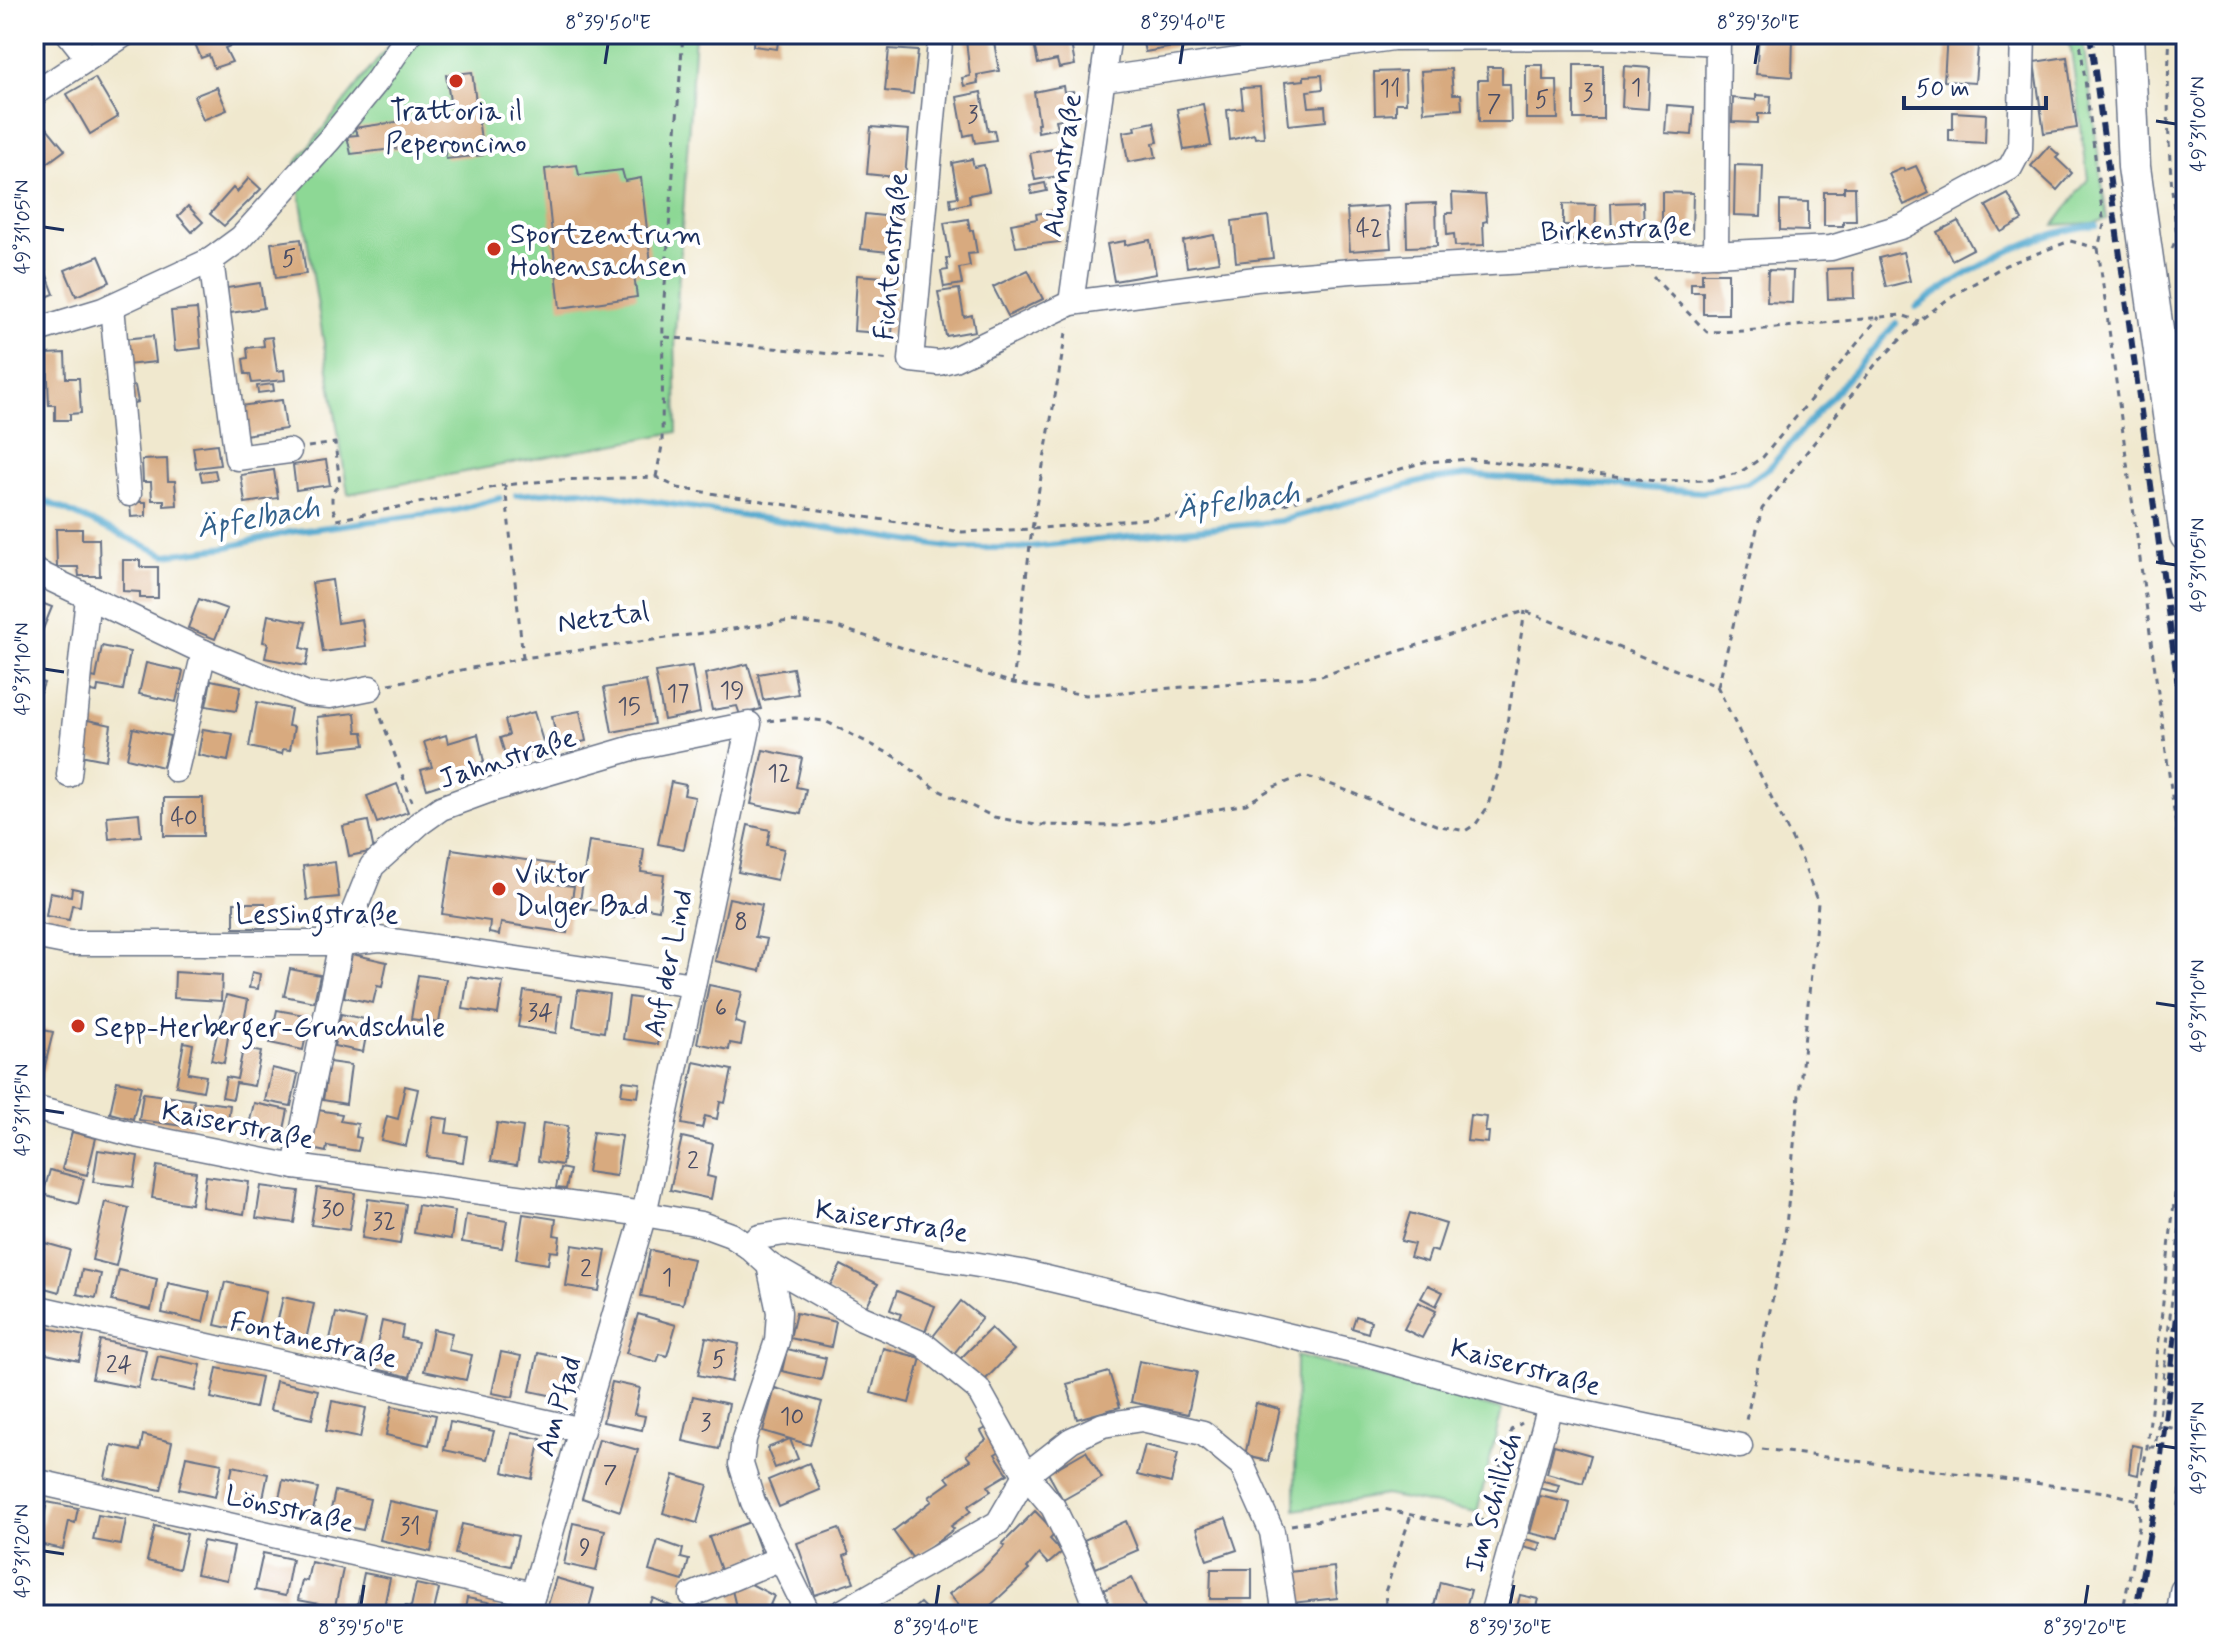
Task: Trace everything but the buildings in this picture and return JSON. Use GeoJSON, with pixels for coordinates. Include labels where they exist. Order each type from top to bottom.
{"type":"FeatureCollection","features":[{"type":"Feature","properties":{"kind":"main road"},"geometry":{"type":"LineString","coordinates":[[2128,34],[2134,167],[2186,535]]}},
{"type":"Feature","properties":{"kind":"main road"},"geometry":{"type":"LineString","coordinates":[[2183,1615],[2186,1592]]}},
{"type":"Feature","properties":{"kind":"street"},"geometry":{"type":"LineString","coordinates":[[69,34],[88,58]]}},
{"type":"Feature","properties":{"kind":"street"},"geometry":{"type":"LineString","coordinates":[[34,94],[125,34]]}},
{"type":"Feature","properties":{"kind":"street"},"geometry":{"type":"LineString","coordinates":[[34,331],[112,306],[211,260],[241,238],[292,183],[377,81],[409,34]]}},
{"type":"Feature","properties":{"kind":"street","name":"Fichtenstraße"},"geometry":{"type":"LineString","coordinates":[[944,34],[940,42],[911,360],[939,363],[954,359],[1071,303]]}},
{"type":"Feature","properties":{"kind":"street","name":"Ahornstraße"},"geometry":{"type":"LineString","coordinates":[[1071,303],[1109,34]]}},
{"type":"Feature","properties":{"kind":"street","name":"Birkenstraße"},"geometry":{"type":"LineString","coordinates":[[1071,303],[1303,275],[1630,255],[1831,248],[1903,226],[2010,168],[2020,149],[2023,34]]}},
{"type":"Feature","properties":{"kind":"street"},"geometry":{"type":"LineString","coordinates":[[1104,79],[1393,38],[1718,39],[1716,254]]}},
{"type":"Feature","properties":{"kind":"street"},"geometry":{"type":"LineString","coordinates":[[211,260],[237,458],[289,451]]}},
{"type":"Feature","properties":{"kind":"street"},"geometry":{"type":"LineString","coordinates":[[112,306],[129,494]]}},
{"type":"Feature","properties":{"kind":"street"},"geometry":{"type":"LineString","coordinates":[[34,571],[204,652],[307,694],[330,696],[370,688]]}},
{"type":"Feature","properties":{"kind":"street"},"geometry":{"type":"LineString","coordinates":[[69,775],[88,597]]}},
{"type":"Feature","properties":{"kind":"street"},"geometry":{"type":"LineString","coordinates":[[176,770],[204,652]]}},
{"type":"Feature","properties":{"kind":"street","name":"Jahnstraße"},"geometry":{"type":"LineString","coordinates":[[295,1167],[341,943],[372,866],[441,808],[490,790],[636,747],[749,724]]}},
{"type":"Feature","properties":{"kind":"street","name":"Auf der Lind"},"geometry":{"type":"LineString","coordinates":[[644,1214],[749,724]]}},
{"type":"Feature","properties":{"kind":"street","name":"Lessingstraße"},"geometry":{"type":"LineString","coordinates":[[34,936],[70,943],[341,943],[380,939],[693,985]]}},
{"type":"Feature","properties":{"kind":"street","name":"Kaiserstraße"},"geometry":{"type":"LineString","coordinates":[[34,1108],[131,1134],[295,1167],[701,1224],[731,1235],[749,1247],[759,1237],[785,1233],[1021,1272],[1361,1353],[1550,1406],[1740,1446]]}},
{"type":"Feature","properties":{"kind":"street","name":"Am Pfad"},"geometry":{"type":"LineString","coordinates":[[530,1605],[644,1214]]}},
{"type":"Feature","properties":{"kind":"street"},"geometry":{"type":"LineString","coordinates":[[749,1247],[769,1265],[862,1318],[923,1344],[978,1389],[1026,1475],[1053,1507],[1100,1615]]}},
{"type":"Feature","properties":{"kind":"street"},"geometry":{"type":"LineString","coordinates":[[769,1265],[779,1312],[777,1341],[744,1439],[741,1464],[753,1502],[809,1615]]}},
{"type":"Feature","properties":{"kind":"street","name":"Fontanestraße"},"geometry":{"type":"LineString","coordinates":[[34,1307],[582,1430]]}},
{"type":"Feature","properties":{"kind":"street","name":"Im Schillich"},"geometry":{"type":"LineString","coordinates":[[1492,1615],[1550,1406]]}},
{"type":"Feature","properties":{"kind":"street"},"geometry":{"type":"LineString","coordinates":[[837,1615],[998,1523],[1026,1475],[1082,1435],[1103,1425],[1142,1419],[1203,1433],[1242,1465],[1272,1532],[1285,1615]]}},
{"type":"Feature","properties":{"kind":"street","name":"Lönsstraße"},"geometry":{"type":"LineString","coordinates":[[34,1481],[530,1605]]}},
{"type":"Feature","properties":{"kind":"street"},"geometry":{"type":"LineString","coordinates":[[692,1595],[781,1558]]}},
{"type":"Feature","properties":{"kind":"path"},"geometry":{"type":"LineString","coordinates":[[656,477],[662,446],[663,313],[683,34]]}},
{"type":"Feature","properties":{"kind":"path"},"geometry":{"type":"LineString","coordinates":[[2079,34],[2104,225],[2098,248],[2182,870],[2186,931]]}},
{"type":"Feature","properties":{"kind":"path"},"geometry":{"type":"LineString","coordinates":[[2170,34],[2167,78],[2172,193],[2176,239],[2186,291]]}},
{"type":"Feature","properties":{"kind":"path"},"geometry":{"type":"LineString","coordinates":[[2172,193],[2186,198]]}},
{"type":"Feature","properties":{"kind":"path"},"geometry":{"type":"LineString","coordinates":[[2176,239],[2186,242]]}},
{"type":"Feature","properties":{"kind":"path"},"geometry":{"type":"LineString","coordinates":[[2098,248],[2070,241],[2006,265],[1952,296],[1919,321],[1875,365],[1762,509],[1717,686],[1802,860],[1818,903],[1784,1246],[1740,1446],[2106,1492],[2138,1500]]}},
{"type":"Feature","properties":{"kind":"path"},"geometry":{"type":"LineString","coordinates":[[1630,255],[1707,332],[1746,331],[1901,315],[1919,321]]}},
{"type":"Feature","properties":{"kind":"path"},"geometry":{"type":"LineString","coordinates":[[1013,683],[1032,529],[1071,303]]}},
{"type":"Feature","properties":{"kind":"path"},"geometry":{"type":"LineString","coordinates":[[289,451],[335,443],[340,484],[333,489],[331,499],[336,520],[505,485],[656,477],[678,488],[962,532],[1032,529],[1274,507],[1424,462],[1471,459],[1655,481],[1710,480],[1739,473],[1763,457],[1879,317]]}},
{"type":"Feature","properties":{"kind":"path"},"geometry":{"type":"LineString","coordinates":[[665,337],[911,360]]}},
{"type":"Feature","properties":{"kind":"path"},"geometry":{"type":"LineString","coordinates":[[505,485],[523,658]]}},
{"type":"Feature","properties":{"kind":"path"},"geometry":{"type":"LineString","coordinates":[[749,724],[795,718],[825,721],[898,758],[934,788],[994,817],[1036,825],[1124,826],[1246,804],[1274,787],[1303,776],[1436,825],[1465,831],[1476,824],[1487,808],[1500,767],[1525,611],[1717,686]]}},
{"type":"Feature","properties":{"kind":"path","name":"Netztal"},"geometry":{"type":"LineString","coordinates":[[370,688],[523,658],[790,621],[837,627],[1013,683],[1086,695],[1321,676],[1525,611]]}},
{"type":"Feature","properties":{"kind":"path"},"geometry":{"type":"LineString","coordinates":[[370,688],[420,823]]}},
{"type":"Feature","properties":{"kind":"path"},"geometry":{"type":"LineString","coordinates":[[2122,1615],[2140,1522],[2138,1500],[2147,1447],[2180,1149],[2186,1055]]}},
{"type":"Feature","properties":{"kind":"path"},"geometry":{"type":"LineString","coordinates":[[2147,1447],[2155,1447],[2180,1225]]}},
{"type":"Feature","properties":{"kind":"path"},"geometry":{"type":"LineString","coordinates":[[2158,1426],[2184,1429],[2186,1383]]}},
{"type":"Feature","properties":{"kind":"path"},"geometry":{"type":"LineString","coordinates":[[1272,1532],[1299,1522],[1384,1509],[1463,1526],[1477,1525],[1486,1515],[1511,1430],[1550,1406]]}},
{"type":"Feature","properties":{"kind":"path"},"geometry":{"type":"LineString","coordinates":[[2186,1442],[2175,1541],[2186,1557]]}},
{"type":"Feature","properties":{"kind":"path"},"geometry":{"type":"LineString","coordinates":[[1387,1615],[1385,1592],[1411,1514]]}},
{"type":"Feature","properties":{"kind":"green space","name":"Sportzentrum Hohensachsen"},"geometry":{"type":"Polygon","coordinates":[[[398,34],[433,40],[481,34],[695,34],[675,333],[677,432],[348,494],[295,164],[398,34]]]}},
{"type":"Feature","properties":{"kind":"green space"},"geometry":{"type":"Polygon","coordinates":[[[2066,34],[2082,34],[2107,219],[2054,225],[2088,179],[2071,50],[2066,34]]]}},
{"type":"Feature","properties":{"kind":"green space"},"geometry":{"type":"Polygon","coordinates":[[[1296,1356],[1502,1410],[1477,1513],[1385,1495],[1295,1510],[1296,1356]]]}},
{"type":"Feature","properties":{"kind":"waterway","name":"Äpfelbach"},"geometry":{"type":"LineString","coordinates":[[2180,213],[2186,215]]}},
{"type":"Feature","properties":{"kind":"waterway","name":"Äpfelbach"},"geometry":{"type":"LineString","coordinates":[[1916,307],[1979,266],[2024,244],[2096,225]]}},
{"type":"Feature","properties":{"kind":"waterway","name":"Äpfelbach"},"geometry":{"type":"LineString","coordinates":[[516,495],[580,490],[954,548],[1020,548],[1280,521],[1427,480],[1466,475],[1702,492],[1747,483],[1770,467],[1896,323]]}},
{"type":"Feature","properties":{"kind":"waterway","name":"Äpfelbach"},"geometry":{"type":"LineString","coordinates":[[34,496],[166,555],[227,547],[290,532],[457,510],[500,498]]}},
{"type":"Feature","properties":{"kind":"railway"},"geometry":{"type":"LineString","coordinates":[[2090,34],[2186,744]]}},
{"type":"Feature","properties":{"kind":"railway"},"geometry":{"type":"LineString","coordinates":[[2135,1615],[2156,1499],[2186,1238]]}},
{"type":"Feature","properties":{"kind":"place","name":"Trattoria il Peperoncino"},"geometry":{"type":"Point","coordinates":[456,81]}},
{"type":"Feature","properties":{"kind":"place","name":"Sportzentrum Hohensachsen"},"geometry":{"type":"Point","coordinates":[494,249]}},
{"type":"Feature","properties":{"kind":"place","name":"Viktor Dulger Bad"},"geometry":{"type":"Point","coordinates":[499,889]}},
{"type":"Feature","properties":{"kind":"place","name":"Sepp-Herberger-Grundschule"},"geometry":{"type":"Point","coordinates":[78,1026]}}]}
